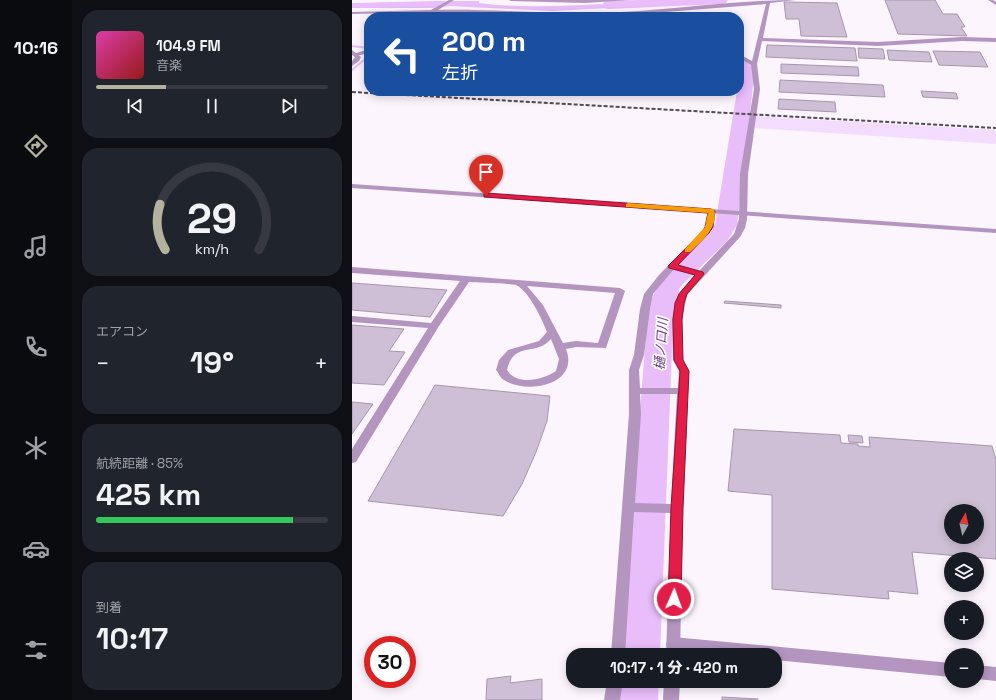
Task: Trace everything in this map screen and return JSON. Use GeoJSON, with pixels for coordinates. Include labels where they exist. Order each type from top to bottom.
{"type":"FeatureCollection","features":[{"type":"Feature","properties":{"kind":"street"},"geometry":{"type":"LineString","coordinates":[[355,0],[370,0]]}},
{"type":"Feature","properties":{"kind":"street"},"geometry":{"type":"LineString","coordinates":[[432,11],[452,0]]}},
{"type":"Feature","properties":{"kind":"street"},"geometry":{"type":"LineString","coordinates":[[511,0],[609,2],[629,0]]}},
{"type":"Feature","properties":{"kind":"street"},"geometry":{"type":"LineString","coordinates":[[653,12],[794,0]]}},
{"type":"Feature","properties":{"kind":"street"},"geometry":{"type":"LineString","coordinates":[[990,0],[996,4]]}},
{"type":"Feature","properties":{"kind":"street"},"geometry":{"type":"LineString","coordinates":[[673,648],[674,508],[679,391],[684,371],[678,360],[677,320],[683,294],[697,273],[736,235],[741,228],[743,219],[740,213],[744,174],[757,88],[754,64],[769,1]]}},
{"type":"Feature","properties":{"kind":"street"},"geometry":{"type":"LineString","coordinates":[[392,12],[477,12]]}},
{"type":"Feature","properties":{"kind":"street"},"geometry":{"type":"LineString","coordinates":[[352,13],[364,13]]}},
{"type":"Feature","properties":{"kind":"street"},"geometry":{"type":"LineString","coordinates":[[760,40],[878,44],[947,40],[996,40]]}},
{"type":"Feature","properties":{"kind":"street"},"geometry":{"type":"LineString","coordinates":[[354,53],[364,52]]}},
{"type":"Feature","properties":{"kind":"street"},"geometry":{"type":"LineString","coordinates":[[352,64],[358,57],[354,53]]}},
{"type":"Feature","properties":{"kind":"street"},"geometry":{"type":"LineString","coordinates":[[744,59],[754,64]]}},
{"type":"Feature","properties":{"kind":"street"},"geometry":{"type":"LineString","coordinates":[[352,186],[996,231]]}},
{"type":"Feature","properties":{"kind":"street"},"geometry":{"type":"LineString","coordinates":[[619,648],[632,507],[635,414],[639,391],[634,370],[639,355],[649,294],[662,277],[705,233],[709,227],[714,211]]}},
{"type":"Feature","properties":{"kind":"street"},"geometry":{"type":"LineString","coordinates":[[674,266],[697,273]]}},
{"type":"Feature","properties":{"kind":"street"},"geometry":{"type":"LineString","coordinates":[[352,270],[620,291],[602,346],[576,344],[560,347]]}},
{"type":"Feature","properties":{"kind":"street"},"geometry":{"type":"LineString","coordinates":[[352,458],[434,326],[466,279]]}},
{"type":"Feature","properties":{"kind":"street"},"geometry":{"type":"LineString","coordinates":[[518,283],[534,296],[560,347],[564,359],[563,367],[559,374],[549,380],[537,383],[522,383],[507,378],[501,373],[503,361],[508,355],[522,347],[542,342],[552,332]]}},
{"type":"Feature","properties":{"kind":"street"},"geometry":{"type":"LineString","coordinates":[[352,319],[434,326]]}},
{"type":"Feature","properties":{"kind":"street"},"geometry":{"type":"LineString","coordinates":[[639,391],[679,391]]}},
{"type":"Feature","properties":{"kind":"street"},"geometry":{"type":"LineString","coordinates":[[632,507],[674,508]]}},
{"type":"Feature","properties":{"kind":"street"},"geometry":{"type":"LineString","coordinates":[[782,657],[944,669]]}},
{"type":"Feature","properties":{"kind":"street"},"geometry":{"type":"LineString","coordinates":[[984,673],[996,674]]}},
{"type":"Feature","properties":{"kind":"street"},"geometry":{"type":"LineString","coordinates":[[612,700],[614,688]]}},
{"type":"Feature","properties":{"kind":"street"},"geometry":{"type":"LineString","coordinates":[[671,700],[672,688]]}},
{"type":"Feature","properties":{"kind":"shaded area"},"geometry":{"type":"Polygon","coordinates":[[[479,1],[479,3],[520,6],[641,2],[646,6],[552,11],[450,6],[432,8],[352,8],[352,3],[479,1]]]}},
{"type":"Feature","properties":{"kind":"shaded area"},"geometry":{"type":"Polygon","coordinates":[[[755,116],[996,130],[996,144],[754,128],[755,116]]]}},
{"type":"Feature","properties":{"kind":"building"},"geometry":{"type":"Polygon","coordinates":[[[885,0],[935,0],[943,14],[957,14],[965,27],[961,27],[967,36],[898,34],[885,0]]]}},
{"type":"Feature","properties":{"kind":"building"},"geometry":{"type":"Polygon","coordinates":[[[784,2],[837,3],[847,37],[801,36],[799,19],[786,19],[784,2]]]}},
{"type":"Feature","properties":{"kind":"building"},"geometry":{"type":"Polygon","coordinates":[[[767,45],[855,48],[857,61],[766,57],[767,45]]]}},
{"type":"Feature","properties":{"kind":"building"},"geometry":{"type":"Polygon","coordinates":[[[858,48],[883,49],[885,59],[859,58],[858,48]]]}},
{"type":"Feature","properties":{"kind":"building"},"geometry":{"type":"Polygon","coordinates":[[[887,50],[929,52],[932,62],[889,60],[887,50]]]}},
{"type":"Feature","properties":{"kind":"building"},"geometry":{"type":"Polygon","coordinates":[[[933,51],[980,52],[988,67],[939,65],[933,51]]]}},
{"type":"Feature","properties":{"kind":"building"},"geometry":{"type":"Polygon","coordinates":[[[781,64],[858,67],[859,76],[781,73],[781,64]]]}},
{"type":"Feature","properties":{"kind":"building"},"geometry":{"type":"Polygon","coordinates":[[[780,80],[883,85],[885,97],[779,92],[780,80]]]}},
{"type":"Feature","properties":{"kind":"building"},"geometry":{"type":"Polygon","coordinates":[[[921,91],[956,93],[958,99],[923,97],[921,91]]]}},
{"type":"Feature","properties":{"kind":"building"},"geometry":{"type":"Polygon","coordinates":[[[779,99],[835,102],[836,112],[778,109],[779,99]]]}},
{"type":"Feature","properties":{"kind":"building"},"geometry":{"type":"Polygon","coordinates":[[[352,283],[447,290],[430,317],[352,310],[352,283]]]}},
{"type":"Feature","properties":{"kind":"building"},"geometry":{"type":"Polygon","coordinates":[[[725,301],[781,305],[781,308],[724,303],[725,301]]]}},
{"type":"Feature","properties":{"kind":"building"},"geometry":{"type":"Polygon","coordinates":[[[352,325],[404,329],[389,351],[405,352],[384,385],[352,383],[352,325]]]}},
{"type":"Feature","properties":{"kind":"building"},"geometry":{"type":"Polygon","coordinates":[[[435,385],[550,396],[547,421],[536,452],[522,484],[503,516],[368,501],[435,385]]]}},
{"type":"Feature","properties":{"kind":"building"},"geometry":{"type":"Polygon","coordinates":[[[352,402],[373,404],[352,434],[352,402]]]}},
{"type":"Feature","properties":{"kind":"building"},"geometry":{"type":"Polygon","coordinates":[[[734,429],[840,435],[841,443],[858,444],[858,446],[870,447],[869,437],[992,446],[996,460],[996,559],[984,558],[984,552],[944,552],[944,555],[912,552],[918,594],[888,591],[889,599],[772,589],[772,495],[728,491],[734,429]]]}},
{"type":"Feature","properties":{"kind":"building"},"geometry":{"type":"Polygon","coordinates":[[[848,435],[862,436],[863,443],[849,442],[848,435]]]}},
{"type":"Feature","properties":{"kind":"building"},"geometry":{"type":"Polygon","coordinates":[[[511,676],[510,683],[542,679],[542,700],[486,700],[487,679],[511,676]]]}},
{"type":"Feature","properties":{"kind":"building"},"geometry":{"type":"Polygon","coordinates":[[[722,697],[758,699],[758,700],[722,700],[722,697]]]}},
{"type":"Feature","properties":{"kind":"waterway"},"geometry":{"type":"LineString","coordinates":[[608,5],[722,0]]}},
{"type":"Feature","properties":{"kind":"waterway"},"geometry":{"type":"LineString","coordinates":[[352,46],[364,48]]}},
{"type":"Feature","properties":{"kind":"waterway"},"geometry":{"type":"LineString","coordinates":[[352,70],[364,60]]}},
{"type":"Feature","properties":{"kind":"waterway","name":"樋ノ口川"},"geometry":{"type":"LineString","coordinates":[[640,648],[660,324],[664,299],[669,285],[719,236],[726,225],[748,69],[744,66]]}},
{"type":"Feature","properties":{"kind":"waterway","name":"樋ノ口川"},"geometry":{"type":"LineString","coordinates":[[637,700],[638,688]]}},
{"type":"Feature","properties":{"kind":"railway"},"geometry":{"type":"LineString","coordinates":[[352,92],[364,93]]}},
{"type":"Feature","properties":{"kind":"railway"},"geometry":{"type":"LineString","coordinates":[[424,96],[996,128]]}},
{"type":"Feature","properties":{"kind":"slow traffic"},"geometry":{"type":"LineString","coordinates":[[628,205],[711,211],[709,227],[688,251]]}},
{"type":"Feature","properties":{"kind":"route"},"geometry":{"type":"LineString","coordinates":[[486,196],[711,211],[709,227],[705,233],[672,266],[700,274],[683,294],[677,320],[678,360],[684,371],[674,599]]}}]}
